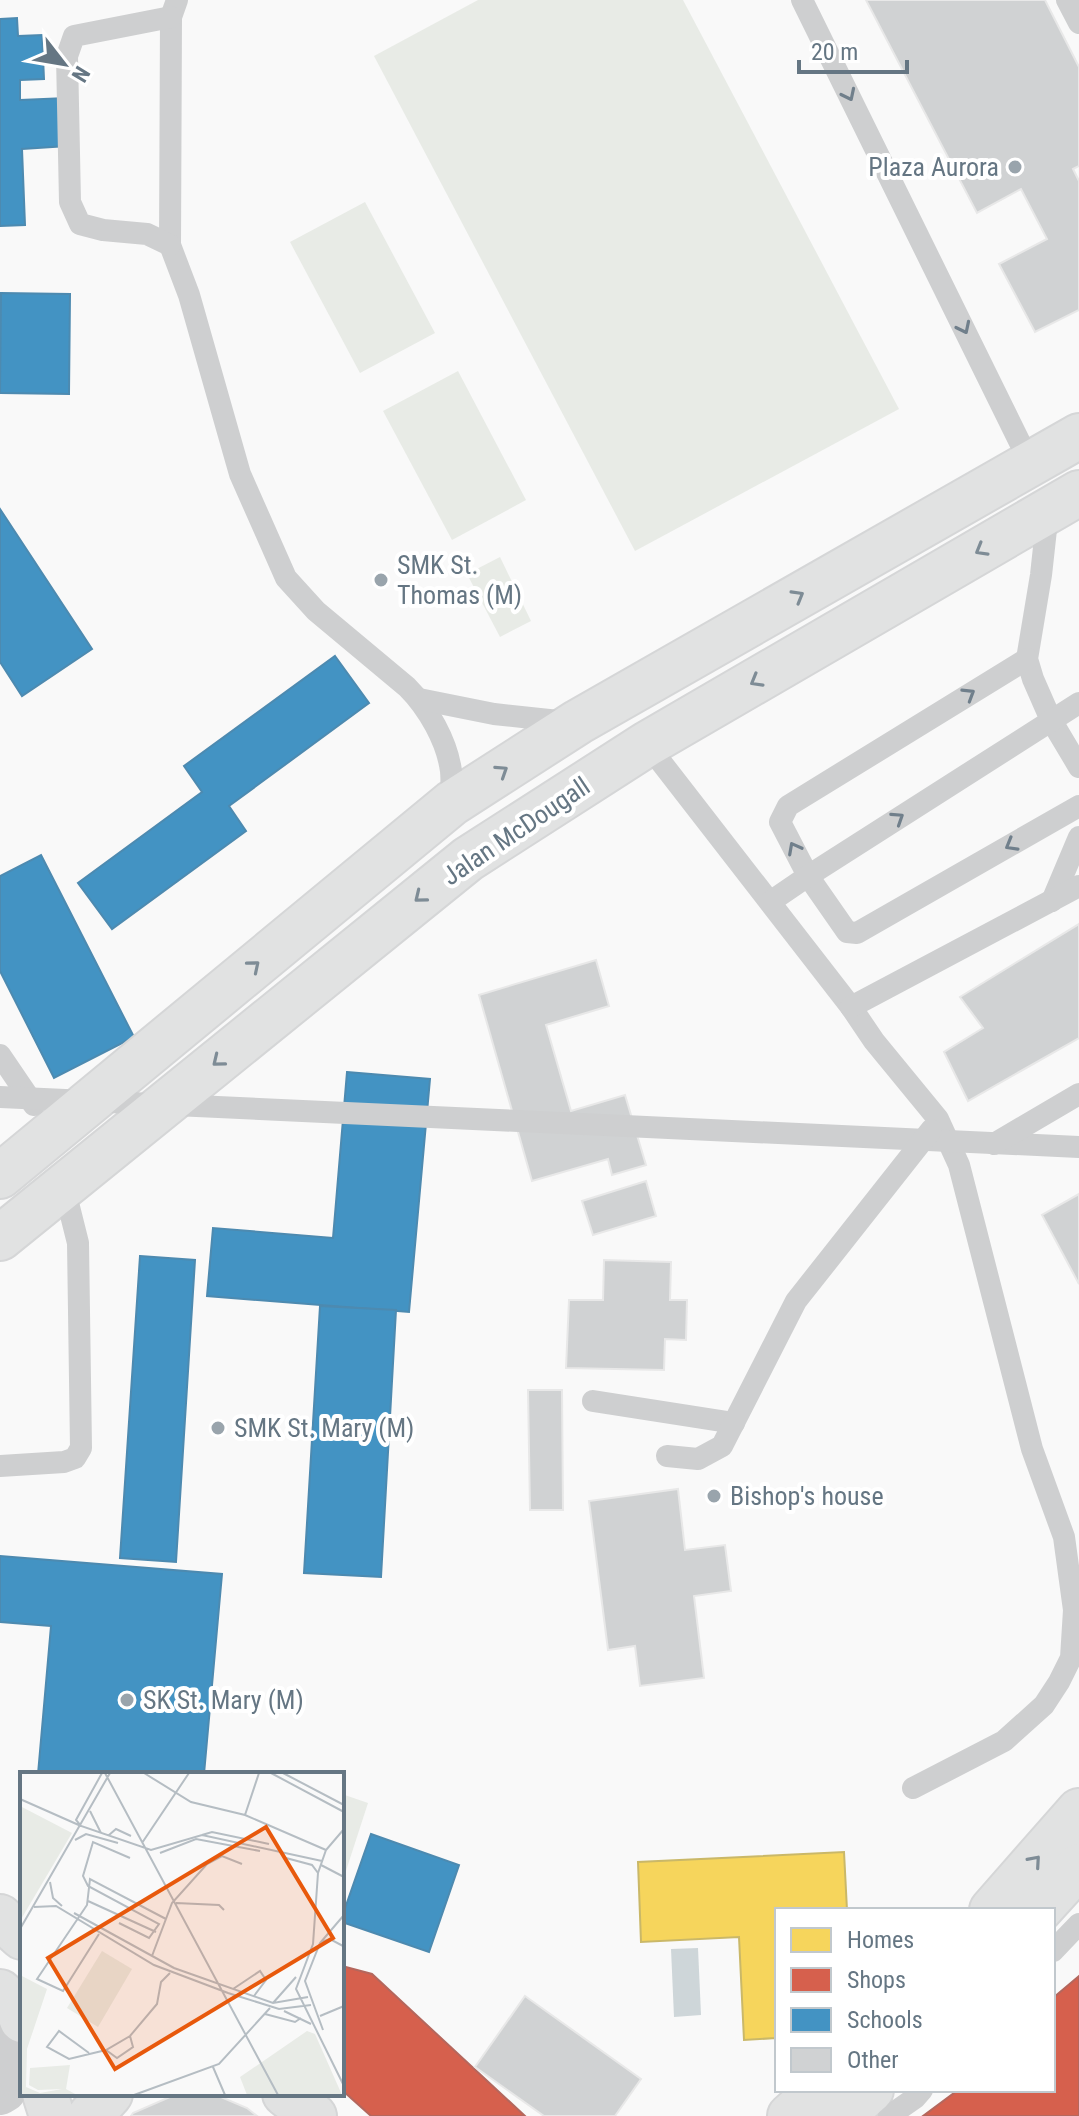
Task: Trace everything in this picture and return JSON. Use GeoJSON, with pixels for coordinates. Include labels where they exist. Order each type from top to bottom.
{"type":"FeatureCollection","features":[{"type":"Feature","properties":{"kind":"main road","name":"Jalan McDougall"},"geometry":{"type":"LineString","coordinates":[[0,1176],[452,803],[578,722],[1079,436]]}},
{"type":"Feature","properties":{"kind":"main road","name":"Jalan McDougall"},"geometry":{"type":"LineString","coordinates":[[0,1238],[468,859],[647,744],[1064,502]]}},
{"type":"Feature","properties":{"kind":"main road"},"geometry":{"type":"LineString","coordinates":[[994,1908],[1079,1811]]}},
{"type":"Feature","properties":{"kind":"main road"},"geometry":{"type":"LineString","coordinates":[[1041,1908],[1079,1866]]}},
{"type":"Feature","properties":{"kind":"main road"},"geometry":{"type":"LineString","coordinates":[[0,1917],[20,1935]]}},
{"type":"Feature","properties":{"kind":"main road"},"geometry":{"type":"LineString","coordinates":[[790,2116],[817,2092]]}},
{"type":"Feature","properties":{"kind":"main road"},"geometry":{"type":"LineString","coordinates":[[842,2116],[869,2092]]}},
{"type":"Feature","properties":{"kind":"main road"},"geometry":{"type":"LineString","coordinates":[[46,2096],[52,2116]]}},
{"type":"Feature","properties":{"kind":"main road"},"geometry":{"type":"LineString","coordinates":[[90,2116],[108,2096]]}},
{"type":"Feature","properties":{"kind":"main road"},"geometry":{"type":"LineString","coordinates":[[288,2096],[314,2116]]}},
{"type":"Feature","properties":{"kind":"street"},"geometry":{"type":"LineString","coordinates":[[0,2094],[5,2091],[14,2064],[13,2007]]}},
{"type":"Feature","properties":{"kind":"lane"},"geometry":{"type":"LineString","coordinates":[[802,0],[1030,463]]}},
{"type":"Feature","properties":{"kind":"lane"},"geometry":{"type":"LineString","coordinates":[[1067,0],[1079,23]]}},
{"type":"Feature","properties":{"kind":"lane"},"geometry":{"type":"LineString","coordinates":[[170,245],[147,234],[103,230],[80,224],[70,202],[67,56],[74,36],[174,9],[170,245],[189,295],[240,474],[286,578],[316,611],[419,699],[446,753],[452,803]]}},
{"type":"Feature","properties":{"kind":"lane"},"geometry":{"type":"LineString","coordinates":[[1064,502],[1041,575],[1027,659],[1051,720],[1079,767]]}},
{"type":"Feature","properties":{"kind":"lane"},"geometry":{"type":"LineString","coordinates":[[1027,659],[788,806],[780,822],[808,876],[847,932],[857,933],[1079,806]]}},
{"type":"Feature","properties":{"kind":"lane"},"geometry":{"type":"LineString","coordinates":[[419,699],[494,714],[578,722]]}},
{"type":"Feature","properties":{"kind":"lane"},"geometry":{"type":"LineString","coordinates":[[770,902],[1079,703]]}},
{"type":"Feature","properties":{"kind":"lane"},"geometry":{"type":"LineString","coordinates":[[647,744],[874,1041],[938,1119],[959,1165],[1032,1449],[1064,1537],[1074,1610],[1071,1658],[1059,1682],[1044,1705],[1004,1741],[913,1788]]}},
{"type":"Feature","properties":{"kind":"lane"},"geometry":{"type":"LineString","coordinates":[[1052,901],[1079,837]]}},
{"type":"Feature","properties":{"kind":"lane"},"geometry":{"type":"LineString","coordinates":[[851,1007],[1079,886]]}},
{"type":"Feature","properties":{"kind":"lane"},"geometry":{"type":"LineString","coordinates":[[0,1055],[54,1131]]}},
{"type":"Feature","properties":{"kind":"lane"},"geometry":{"type":"LineString","coordinates":[[959,1165],[1079,1094]]}},
{"type":"Feature","properties":{"kind":"lane"},"geometry":{"type":"LineString","coordinates":[[0,1097],[1079,1147]]}},
{"type":"Feature","properties":{"kind":"lane"},"geometry":{"type":"LineString","coordinates":[[667,1456],[698,1459],[722,1446],[796,1301],[938,1119]]}},
{"type":"Feature","properties":{"kind":"lane"},"geometry":{"type":"LineString","coordinates":[[0,1466],[64,1462],[75,1458],[81,1448],[78,1243],[64,1187]]}},
{"type":"Feature","properties":{"kind":"lane"},"geometry":{"type":"LineString","coordinates":[[593,1401],[734,1423]]}},
{"type":"Feature","properties":{"kind":"lane"},"geometry":{"type":"LineString","coordinates":[[1055,1949],[1079,1924]]}},
{"type":"Feature","properties":{"kind":"lane"},"geometry":{"type":"LineString","coordinates":[[889,2116],[920,2092]]}},
{"type":"Feature","properties":{"kind":"shaded area"},"geometry":{"type":"Polygon","coordinates":[[[478,0],[683,0],[899,409],[635,551],[374,56],[478,0]]]}},
{"type":"Feature","properties":{"kind":"shaded area"},"geometry":{"type":"Polygon","coordinates":[[[365,202],[435,333],[360,373],[290,242],[365,202]]]}},
{"type":"Feature","properties":{"kind":"shaded area"},"geometry":{"type":"Polygon","coordinates":[[[458,371],[526,500],[452,540],[383,411],[458,371]]]}},
{"type":"Feature","properties":{"kind":"shaded area"},"geometry":{"type":"Polygon","coordinates":[[[500,557],[531,621],[500,637],[467,574],[500,557]]]}},
{"type":"Feature","properties":{"kind":"shaded area"},"geometry":{"type":"Polygon","coordinates":[[[344,1795],[368,1803],[344,1877],[344,1795]]]}},
{"type":"Feature","properties":{"kind":"shaded area"},"geometry":{"type":"Polygon","coordinates":[[[698,1948],[701,2015],[674,2017],[671,1949],[698,1948]]]}},
{"type":"Feature","properties":{"kind":"building: Homes"},"geometry":{"type":"Polygon","coordinates":[[[844,1852],[847,1908],[775,1908],[775,2038],[744,2040],[739,1937],[641,1942],[638,1862],[844,1852]]]}},
{"type":"Feature","properties":{"kind":"building: Shops"},"geometry":{"type":"Polygon","coordinates":[[[344,1967],[372,1974],[525,2116],[371,2116],[344,2092],[344,1967]]]}},
{"type":"Feature","properties":{"kind":"building: Shops"},"geometry":{"type":"Polygon","coordinates":[[[1079,1976],[1079,2116],[923,2116],[955,2092],[1055,2092],[1055,1996],[1079,1976]]]}},
{"type":"Feature","properties":{"kind":"building: Schools"},"geometry":{"type":"Polygon","coordinates":[[[17,18],[18,36],[42,35],[44,79],[20,80],[20,100],[66,98],[67,146],[22,149],[25,225],[0,226],[0,19],[17,18]]]}},
{"type":"Feature","properties":{"kind":"building: Schools"},"geometry":{"type":"Polygon","coordinates":[[[1,293],[70,294],[69,394],[0,393],[1,293]]]}},
{"type":"Feature","properties":{"kind":"building: Schools"},"geometry":{"type":"Polygon","coordinates":[[[0,509],[92,649],[22,696],[0,662],[0,509]]]}},
{"type":"Feature","properties":{"kind":"building: Schools"},"geometry":{"type":"Polygon","coordinates":[[[335,656],[369,703],[229,806],[246,831],[112,929],[78,883],[202,792],[184,766],[335,656]]]}},
{"type":"Feature","properties":{"kind":"building: Schools"},"geometry":{"type":"Polygon","coordinates":[[[41,855],[134,1037],[54,1078],[0,971],[0,876],[41,855]]]}},
{"type":"Feature","properties":{"kind":"building: Schools"},"geometry":{"type":"Polygon","coordinates":[[[347,1072],[430,1079],[409,1312],[207,1296],[213,1228],[333,1238],[347,1072]]]}},
{"type":"Feature","properties":{"kind":"building: Schools"},"geometry":{"type":"Polygon","coordinates":[[[140,1256],[195,1260],[176,1562],[120,1558],[140,1256]]]}},
{"type":"Feature","properties":{"kind":"building: Schools"},"geometry":{"type":"Polygon","coordinates":[[[320,1306],[396,1310],[381,1577],[304,1573],[320,1306]]]}},
{"type":"Feature","properties":{"kind":"building: Schools","name":"SK St. Mary (M)"},"geometry":{"type":"Polygon","coordinates":[[[0,1556],[222,1574],[204,1772],[38,1772],[51,1626],[0,1622],[0,1556]]]}},
{"type":"Feature","properties":{"kind":"building: Schools"},"geometry":{"type":"Polygon","coordinates":[[[371,1834],[459,1865],[429,1952],[344,1923],[344,1911],[371,1834]]]}},
{"type":"Feature","properties":{"kind":"building: Other","name":"Plaza Aurora"},"geometry":{"type":"Polygon","coordinates":[[[866,0],[1045,0],[1079,67],[1079,166],[1073,169],[1079,181],[1079,310],[1035,332],[999,264],[1047,239],[1021,189],[977,213],[866,0]]]}},
{"type":"Feature","properties":{"kind":"building: Other"},"geometry":{"type":"Polygon","coordinates":[[[1079,924],[1079,1038],[968,1101],[944,1052],[983,1028],[960,997],[1079,924]]]}},
{"type":"Feature","properties":{"kind":"building: Other"},"geometry":{"type":"Polygon","coordinates":[[[596,960],[609,1006],[546,1025],[571,1111],[625,1095],[646,1165],[612,1175],[608,1159],[532,1181],[479,995],[596,960]]]}},
{"type":"Feature","properties":{"kind":"building: Other"},"geometry":{"type":"Polygon","coordinates":[[[646,1181],[656,1216],[593,1235],[582,1201],[646,1181]]]}},
{"type":"Feature","properties":{"kind":"building: Other"},"geometry":{"type":"Polygon","coordinates":[[[1079,1194],[1079,1284],[1042,1215],[1079,1194]]]}},
{"type":"Feature","properties":{"kind":"building: Other"},"geometry":{"type":"Polygon","coordinates":[[[604,1260],[671,1262],[670,1300],[687,1300],[686,1340],[665,1339],[664,1370],[566,1368],[569,1300],[603,1300],[604,1260]]]}},
{"type":"Feature","properties":{"kind":"building: Other"},"geometry":{"type":"Polygon","coordinates":[[[528,1390],[562,1390],[563,1510],[530,1510],[528,1390]]]}},
{"type":"Feature","properties":{"kind":"building: Other"},"geometry":{"type":"Polygon","coordinates":[[[678,1489],[685,1550],[725,1545],[731,1591],[694,1596],[704,1678],[640,1686],[635,1646],[608,1650],[589,1501],[678,1489]]]}},
{"type":"Feature","properties":{"kind":"building: Other"},"geometry":{"type":"Polygon","coordinates":[[[525,1996],[641,2079],[615,2116],[544,2116],[475,2067],[525,1996]]]}},
{"type":"Feature","properties":{"kind":"building: Other"},"geometry":{"type":"Polygon","coordinates":[[[172,2096],[219,2096],[247,2108],[257,2116],[131,2116],[172,2096]]]}},
{"type":"Feature","properties":{"kind":"place","name":"Plaza Aurora"},"geometry":{"type":"Point","coordinates":[1015,167]}},
{"type":"Feature","properties":{"kind":"place","name":"SMK St. Thomas (M)"},"geometry":{"type":"Point","coordinates":[381,580]}},
{"type":"Feature","properties":{"kind":"place","name":"SMK St. Mary (M)"},"geometry":{"type":"Point","coordinates":[218,1428]}},
{"type":"Feature","properties":{"kind":"place","name":"Bishop's house"},"geometry":{"type":"Point","coordinates":[714,1496]}},
{"type":"Feature","properties":{"kind":"place","name":"SK St. Mary (M)"},"geometry":{"type":"Point","coordinates":[127,1700]}}]}
